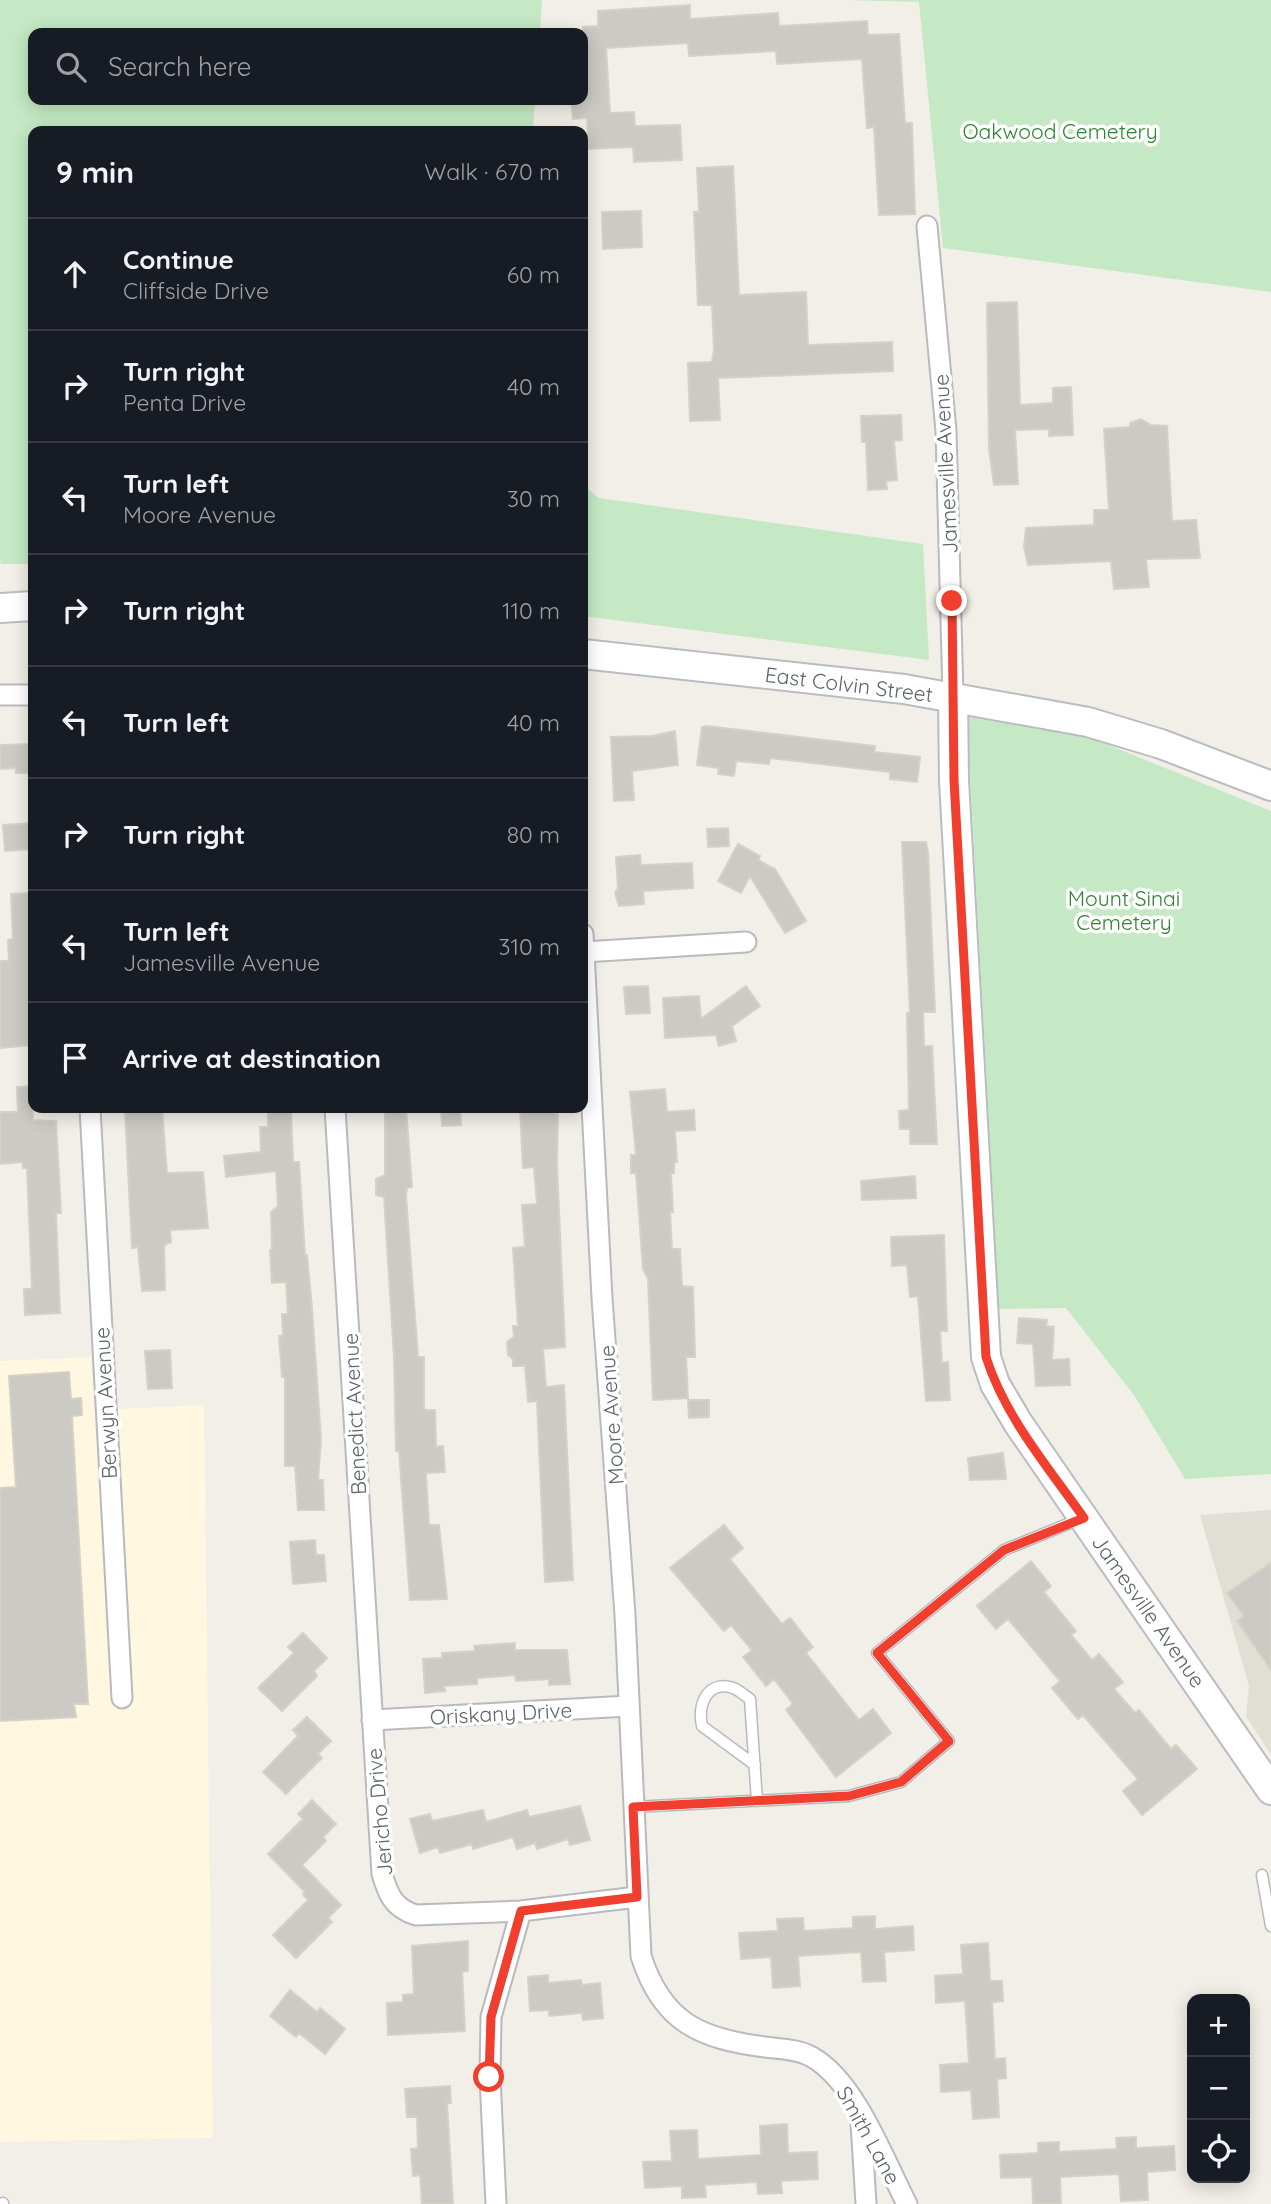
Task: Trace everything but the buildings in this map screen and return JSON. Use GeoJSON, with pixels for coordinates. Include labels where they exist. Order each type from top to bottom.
{"type":"FeatureCollection","features":[{"type":"Feature","properties":{"kind":"street","name":"Jamesville Avenue"},"geometry":{"type":"LineString","coordinates":[[928,226],[946,432],[954,780],[986,1357],[995,1384],[1018,1423],[1271,1790]]}},
{"type":"Feature","properties":{"kind":"street"},"geometry":{"type":"LineString","coordinates":[[0,608],[28,606]]}},
{"type":"Feature","properties":{"kind":"street","name":"East Colvin Street"},"geometry":{"type":"LineString","coordinates":[[588,655],[953,696],[1088,722],[1161,744],[1271,786]]}},
{"type":"Feature","properties":{"kind":"street"},"geometry":{"type":"LineString","coordinates":[[0,695],[28,695]]}},
{"type":"Feature","properties":{"kind":"street"},"geometry":{"type":"LineString","coordinates":[[588,943],[746,942]]}},
{"type":"Feature","properties":{"kind":"street","name":"Moore Avenue"},"geometry":{"type":"LineString","coordinates":[[588,1026],[629,1706],[637,1897]]}},
{"type":"Feature","properties":{"kind":"street","name":"Berwyn Avenue"},"geometry":{"type":"LineString","coordinates":[[90,1113],[122,1698]]}},
{"type":"Feature","properties":{"kind":"street","name":"Benedict Avenue"},"geometry":{"type":"LineString","coordinates":[[335,1113],[372,1720]]}},
{"type":"Feature","properties":{"kind":"street","name":"Oriskany Drive"},"geometry":{"type":"LineString","coordinates":[[372,1720],[629,1706]]}},
{"type":"Feature","properties":{"kind":"street","name":"Jericho Drive"},"geometry":{"type":"LineString","coordinates":[[372,1720],[382,1874],[394,1903],[404,1911],[416,1915],[521,1911]]}},
{"type":"Feature","properties":{"kind":"street"},"geometry":{"type":"LineString","coordinates":[[496,2204],[489,2077],[491,2017],[521,1911],[637,1897]]}},
{"type":"Feature","properties":{"kind":"street","name":"Smith Lane"},"geometry":{"type":"LineString","coordinates":[[637,1897],[641,1956],[659,1998],[679,2019],[696,2031],[729,2043],[798,2052],[812,2057],[839,2080],[906,2204]]}},
{"type":"Feature","properties":{"kind":"street"},"geometry":{"type":"LineString","coordinates":[[860,2115],[866,2204]]}},
{"type":"Feature","properties":{"kind":"lane"},"geometry":{"type":"LineString","coordinates":[[633,1807],[849,1796],[901,1782],[949,1741],[877,1653],[1004,1550],[1084,1518]]}},
{"type":"Feature","properties":{"kind":"lane"},"geometry":{"type":"LineString","coordinates":[[755,1765],[702,1726],[699,1713],[703,1699],[713,1688],[731,1687],[750,1699],[755,1765],[757,1801]]}},
{"type":"Feature","properties":{"kind":"lane"},"geometry":{"type":"LineString","coordinates":[[1262,1875],[1271,1926]]}},
{"type":"Feature","properties":{"kind":"shaded area"},"geometry":{"type":"Polygon","coordinates":[[[91,1357],[94,1410],[204,1405],[213,2138],[0,2142],[0,1361],[91,1357]]]}},
{"type":"Feature","properties":{"kind":"shaded area"},"geometry":{"type":"Polygon","coordinates":[[[1271,1510],[1271,1755],[1246,1716],[1249,1686],[1200,1515],[1271,1510]]]}},
{"type":"Feature","properties":{"kind":"green space"},"geometry":{"type":"Polygon","coordinates":[[[0,0],[542,0],[540,28],[28,28],[28,105],[535,105],[533,126],[28,126],[28,564],[1,564],[0,0]]]}},
{"type":"Feature","properties":{"kind":"green space","name":"Oakwood Cemetery"},"geometry":{"type":"Polygon","coordinates":[[[846,0],[1271,0],[1271,292],[943,248],[919,2],[846,0]]]}},
{"type":"Feature","properties":{"kind":"green space"},"geometry":{"type":"Polygon","coordinates":[[[588,489],[599,498],[923,544],[929,660],[588,617],[588,489]]]}},
{"type":"Feature","properties":{"kind":"green space","name":"Mount Sinai Cemetery"},"geometry":{"type":"Polygon","coordinates":[[[967,717],[1089,737],[1271,811],[1271,1474],[1185,1479],[1134,1395],[1066,1308],[999,1309],[967,717]]]}},
{"type":"Feature","properties":{"kind":"route"},"geometry":{"type":"LineString","coordinates":[[489,2077],[491,2017],[521,1911],[591,1905],[637,1897],[633,1807],[849,1796],[901,1782],[949,1741],[877,1653],[1004,1550],[1084,1518],[1018,1423],[995,1384],[986,1357],[977,1153],[954,780],[952,601]]}}]}
